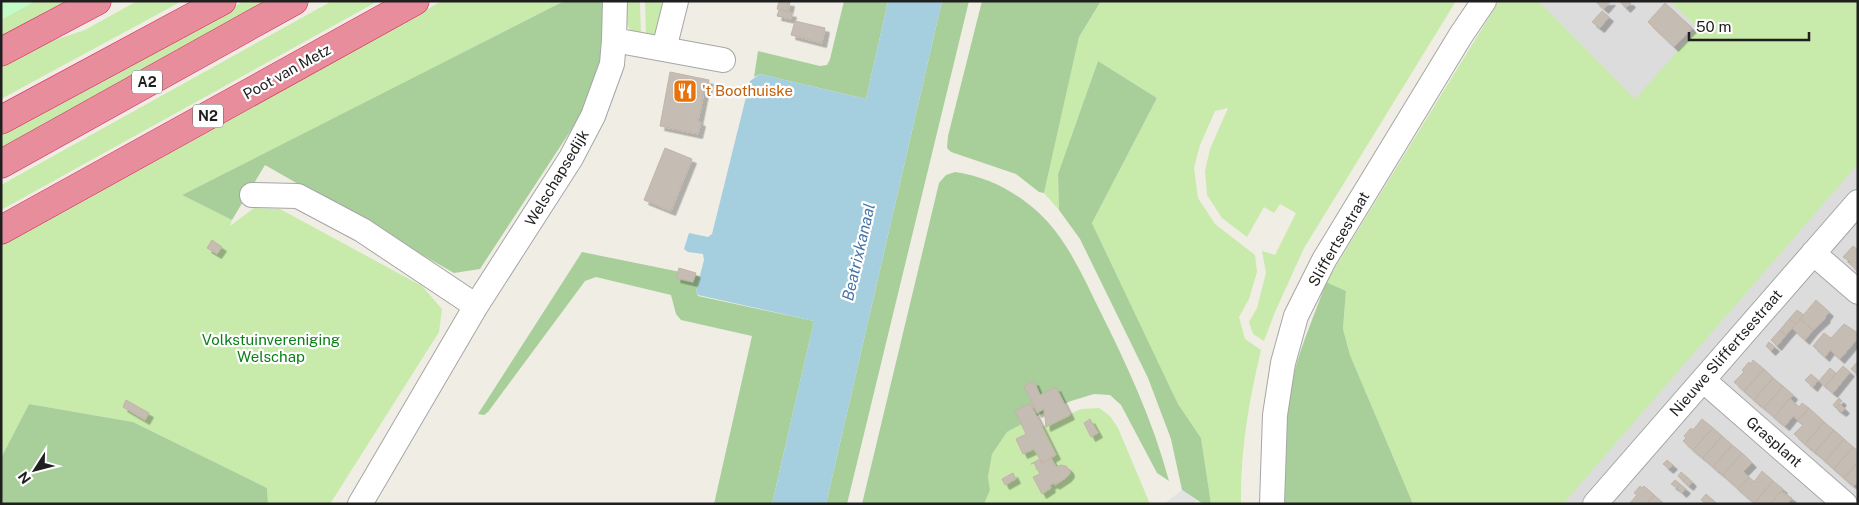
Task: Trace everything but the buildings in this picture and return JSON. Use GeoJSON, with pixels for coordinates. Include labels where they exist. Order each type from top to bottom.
{"type":"FeatureCollection","features":[{"type":"Feature","properties":{"kind":"highway"},"geometry":{"type":"LineString","coordinates":[[1,52],[97,1]]}},
{"type":"Feature","properties":{"kind":"highway","name":"A2"},"geometry":{"type":"LineString","coordinates":[[1,120],[222,1]]}},
{"type":"Feature","properties":{"kind":"highway","name":"A2"},"geometry":{"type":"LineString","coordinates":[[1,164],[294,1]]}},
{"type":"Feature","properties":{"kind":"highway","name":"Poot van Metz"},"geometry":{"type":"LineString","coordinates":[[1,230],[415,1]]}},
{"type":"Feature","properties":{"kind":"street","name":"Welschapsedijk"},"geometry":{"type":"LineString","coordinates":[[360,504],[476,306],[580,142],[603,91],[612,64],[615,1]]}},
{"type":"Feature","properties":{"kind":"street"},"geometry":{"type":"LineString","coordinates":[[654,47],[676,1]]}},
{"type":"Feature","properties":{"kind":"street","name":"Sliffertsestraat"},"geometry":{"type":"LineString","coordinates":[[1272,504],[1275,415],[1283,363],[1296,316],[1324,260],[1456,43],[1484,1]]}},
{"type":"Feature","properties":{"kind":"street"},"geometry":{"type":"LineString","coordinates":[[614,40],[723,60]]}},
{"type":"Feature","properties":{"kind":"street"},"geometry":{"type":"LineString","coordinates":[[252,195],[298,196],[362,230],[476,306]]}},
{"type":"Feature","properties":{"kind":"street","name":"Nieuwe Sliffertsestraat"},"geometry":{"type":"LineString","coordinates":[[1595,504],[1858,202]]}},
{"type":"Feature","properties":{"kind":"street"},"geometry":{"type":"LineString","coordinates":[[1813,253],[1858,292]]}},
{"type":"Feature","properties":{"kind":"street","name":"Grasplant"},"geometry":{"type":"LineString","coordinates":[[1703,380],[1845,504]]}},
{"type":"Feature","properties":{"kind":"shaded area"},"geometry":{"type":"Polygon","coordinates":[[[1521,1],[1731,1],[1625,120],[1521,1]]]}},
{"type":"Feature","properties":{"kind":"shaded area"},"geometry":{"type":"Polygon","coordinates":[[[1858,152],[1858,504],[1556,504],[1858,152]]]}},
{"type":"Feature","properties":{"kind":"shaded area"},"geometry":{"type":"Polygon","coordinates":[[[1182,490],[1197,500],[1194,504],[1164,504],[1182,490]]]}},
{"type":"Feature","properties":{"kind":"green space"},"geometry":{"type":"Polygon","coordinates":[[[1,1],[81,1],[1,42],[1,1]]]}},
{"type":"Feature","properties":{"kind":"green space"},"geometry":{"type":"Polygon","coordinates":[[[1,1],[36,1],[1,20],[1,1]]]}},
{"type":"Feature","properties":{"kind":"green space"},"geometry":{"type":"Polygon","coordinates":[[[137,1],[182,1],[1,99],[1,65],[36,46],[85,30],[137,1]]]}},
{"type":"Feature","properties":{"kind":"green space"},"geometry":{"type":"Polygon","coordinates":[[[244,1],[271,1],[1,152],[1,132],[138,60],[244,1]]]}},
{"type":"Feature","properties":{"kind":"green space"},"geometry":{"type":"Polygon","coordinates":[[[332,1],[378,1],[1,210],[1,185],[332,1]]]}},
{"type":"Feature","properties":{"kind":"green space","name":"Volkstuinvereniging Welschap"},"geometry":{"type":"Polygon","coordinates":[[[442,1],[564,1],[182,195],[232,220],[230,226],[254,208],[280,209],[422,286],[442,309],[439,332],[330,504],[268,504],[267,488],[133,422],[29,404],[1,458],[1,242],[442,1]]]}},
{"type":"Feature","properties":{"kind":"green space"},"geometry":{"type":"Polygon","coordinates":[[[564,1],[603,1],[606,34],[594,95],[480,269],[454,273],[265,165],[232,220],[182,195],[564,1]]]}},
{"type":"Feature","properties":{"kind":"green space"},"geometry":{"type":"Polygon","coordinates":[[[621,1],[640,1],[641,37],[634,35],[628,27],[621,1]]]}},
{"type":"Feature","properties":{"kind":"green space"},"geometry":{"type":"Polygon","coordinates":[[[645,1],[661,1],[664,14],[657,33],[646,36],[645,1]]]}},
{"type":"Feature","properties":{"kind":"green space"},"geometry":{"type":"Polygon","coordinates":[[[844,1],[888,1],[866,99],[760,74],[754,77],[758,51],[820,66],[827,65],[844,1]]]}},
{"type":"Feature","properties":{"kind":"green space"},"geometry":{"type":"Polygon","coordinates":[[[942,1],[969,1],[847,504],[826,504],[942,1]]]}},
{"type":"Feature","properties":{"kind":"green space"},"geometry":{"type":"Polygon","coordinates":[[[982,1],[1101,1],[1079,37],[1044,193],[1039,192],[1016,174],[951,152],[947,148],[948,136],[982,1]]]}},
{"type":"Feature","properties":{"kind":"green space"},"geometry":{"type":"Polygon","coordinates":[[[1101,1],[1456,1],[1304,248],[1264,341],[1253,334],[1249,322],[1257,308],[1266,273],[1262,251],[1275,255],[1296,213],[1280,204],[1274,213],[1264,207],[1247,237],[1222,218],[1207,195],[1205,171],[1210,149],[1228,108],[1215,111],[1200,145],[1194,168],[1198,198],[1215,224],[1255,255],[1257,272],[1249,299],[1239,317],[1245,339],[1261,350],[1246,426],[1241,504],[1211,504],[1201,438],[1178,404],[1092,223],[1157,98],[1098,61],[1058,174],[1059,210],[1044,193],[1079,37],[1101,1]]]}},
{"type":"Feature","properties":{"kind":"green space"},"geometry":{"type":"Polygon","coordinates":[[[1499,1],[1538,1],[1635,99],[1698,28],[1670,1],[1858,1],[1858,164],[1563,504],[1413,504],[1350,355],[1343,329],[1346,291],[1326,282],[1499,1]]]}},
{"type":"Feature","properties":{"kind":"green space"},"geometry":{"type":"Polygon","coordinates":[[[1098,61],[1157,98],[1092,223],[1178,404],[1201,438],[1211,504],[1203,504],[1182,490],[1171,439],[1148,378],[1080,239],[1059,210],[1058,174],[1098,61]]]}},
{"type":"Feature","properties":{"kind":"green space"},"geometry":{"type":"Polygon","coordinates":[[[955,172],[979,177],[1011,192],[1039,213],[1058,234],[1080,271],[1129,372],[1147,415],[1169,481],[1157,473],[1121,405],[1110,395],[1094,394],[1071,401],[1007,432],[992,454],[988,477],[990,490],[984,504],[862,504],[939,183],[946,175],[955,172]]]}},
{"type":"Feature","properties":{"kind":"green space"},"geometry":{"type":"Polygon","coordinates":[[[582,252],[700,276],[696,291],[698,296],[814,321],[772,504],[714,504],[752,336],[681,320],[676,314],[671,295],[596,277],[585,281],[488,412],[484,415],[478,414],[582,252]]]}},
{"type":"Feature","properties":{"kind":"green space"},"geometry":{"type":"Polygon","coordinates":[[[1326,282],[1346,291],[1343,329],[1350,355],[1413,504],[1284,504],[1285,438],[1288,405],[1294,373],[1326,282]]]}},
{"type":"Feature","properties":{"kind":"green space"},"geometry":{"type":"Polygon","coordinates":[[[29,404],[133,422],[267,488],[268,504],[1,504],[1,458],[29,404]]]}},
{"type":"Feature","properties":{"kind":"green space"},"geometry":{"type":"Polygon","coordinates":[[[1099,408],[1110,416],[1118,428],[1150,504],[984,504],[990,490],[988,477],[992,453],[1007,432],[1035,417],[1041,427],[1081,409],[1099,408]]]}},
{"type":"Feature","properties":{"kind":"water","name":"Beatrixkanaal"},"geometry":{"type":"Polygon","coordinates":[[[888,1],[942,1],[826,504],[772,504],[814,321],[698,295],[696,291],[704,260],[703,254],[688,252],[684,249],[689,233],[708,237],[712,234],[750,81],[760,74],[866,99],[888,1]]]}},
{"type":"Feature","properties":{"kind":"place","name":"'t Boothuiske"},"geometry":{"type":"Point","coordinates":[685,91]}}]}
